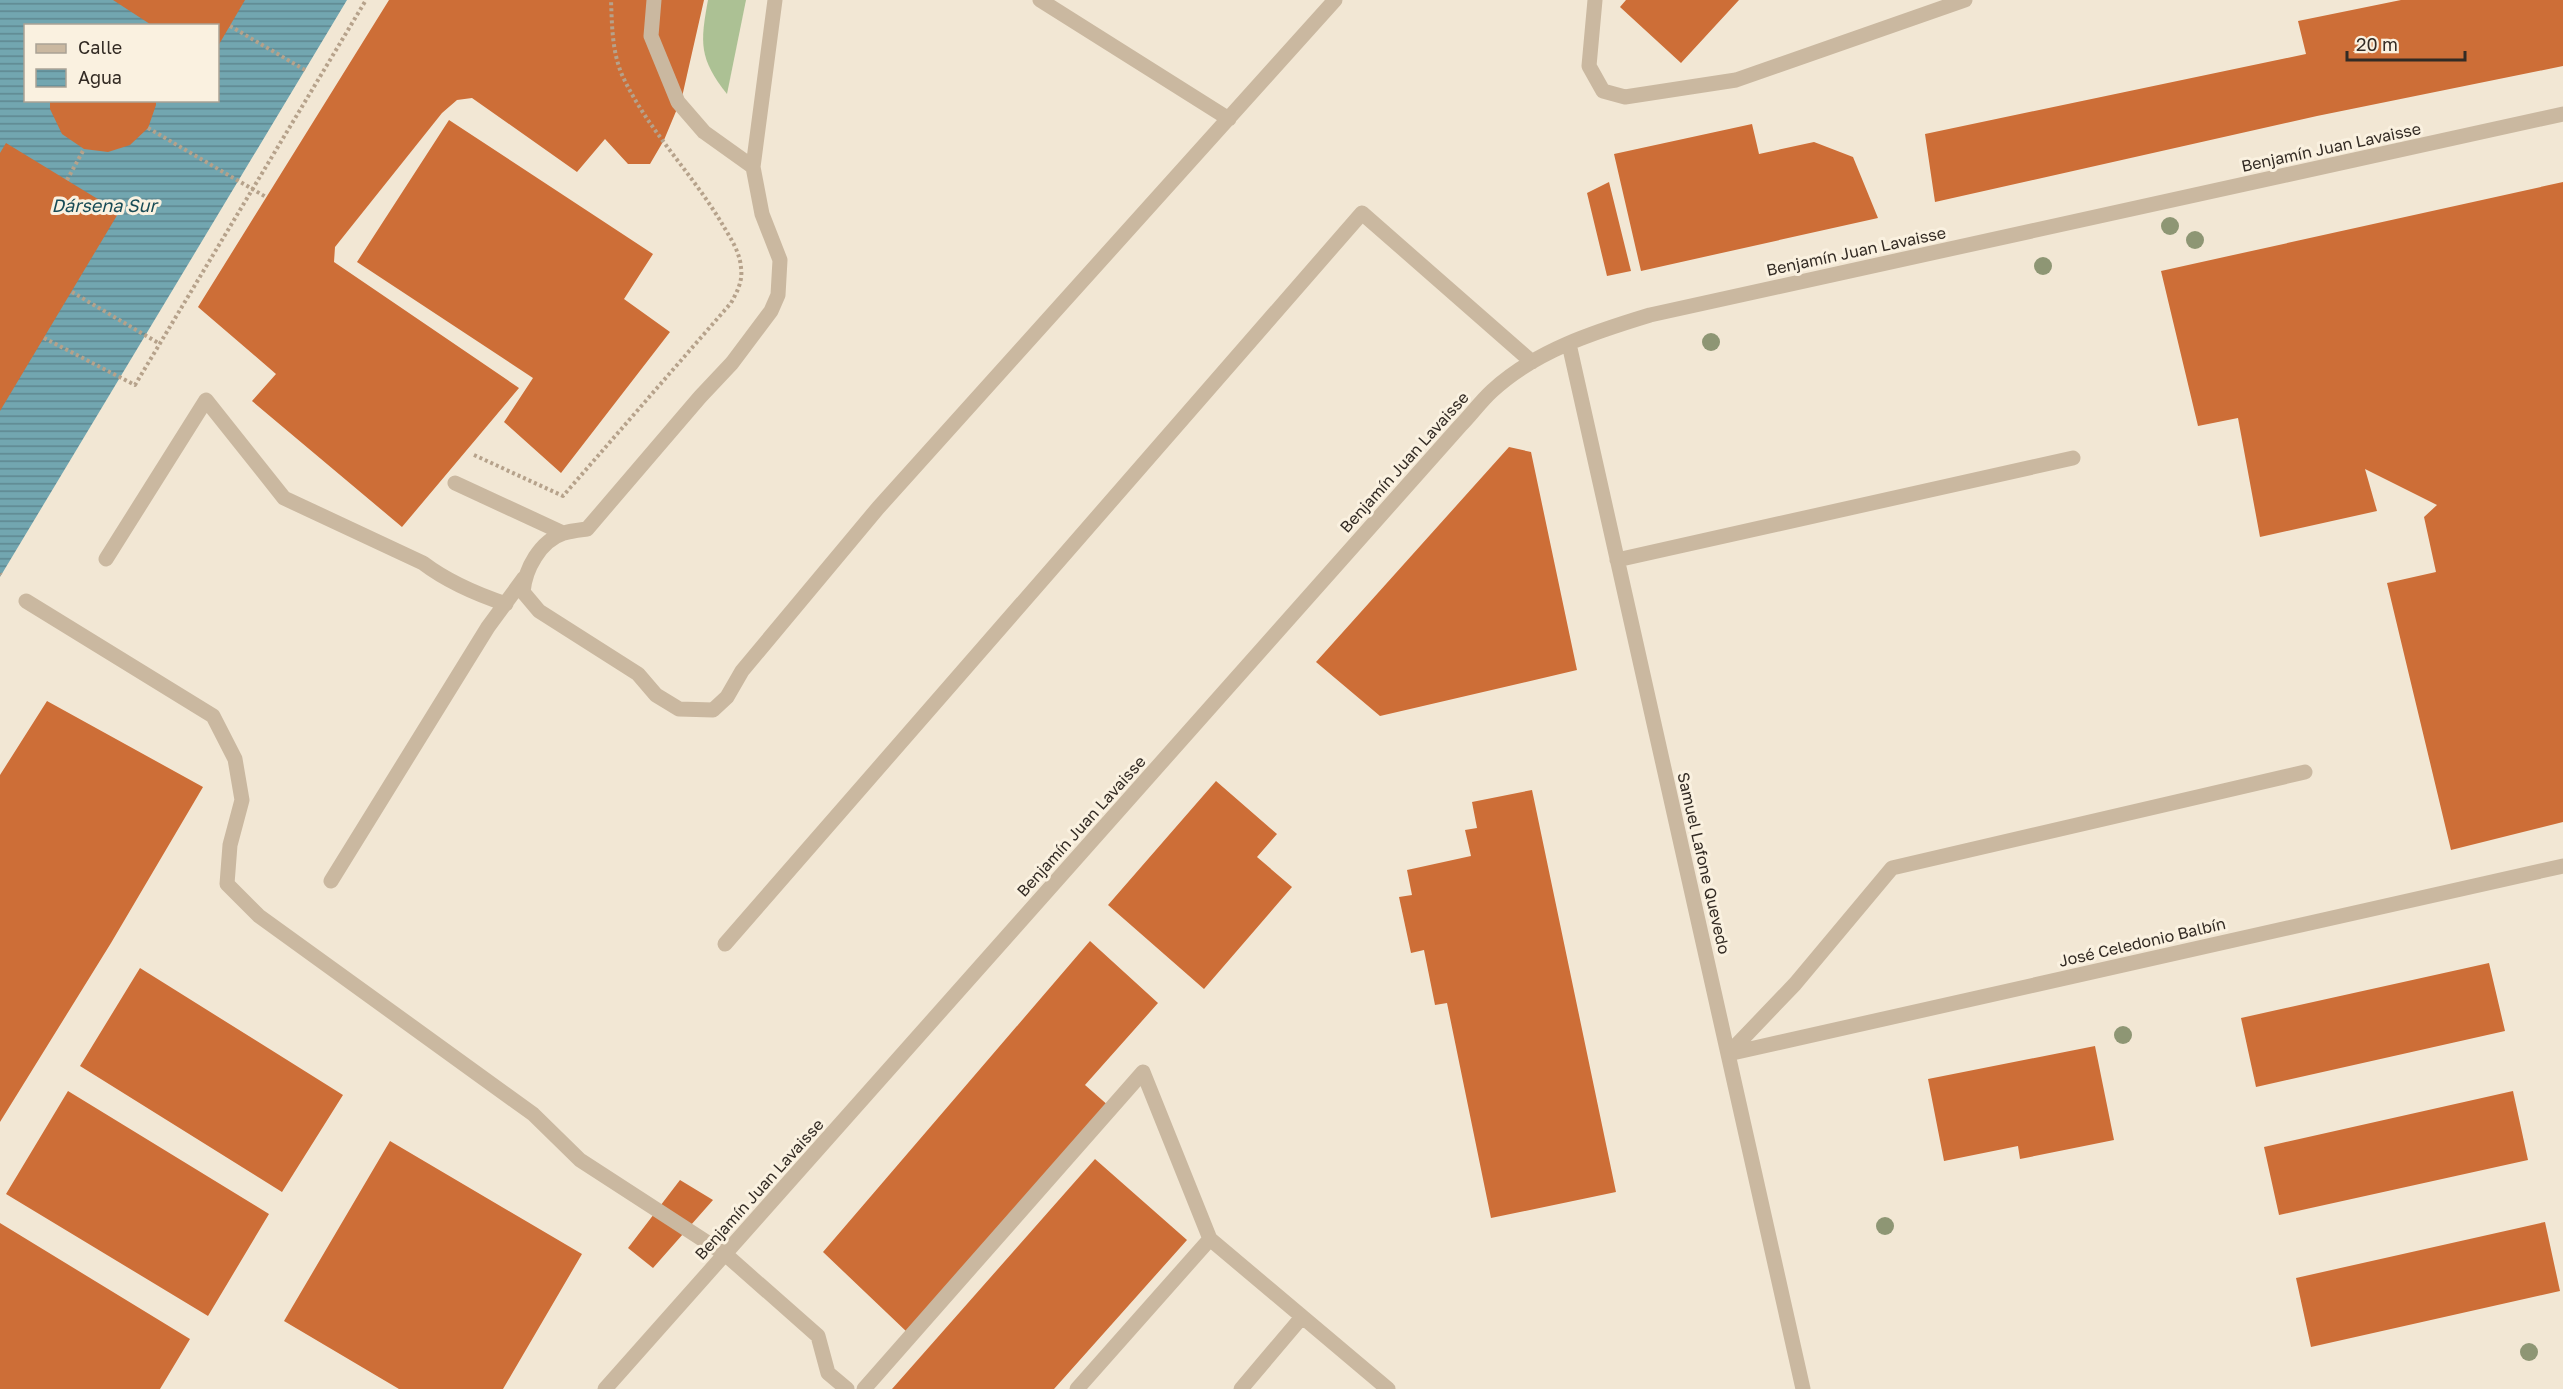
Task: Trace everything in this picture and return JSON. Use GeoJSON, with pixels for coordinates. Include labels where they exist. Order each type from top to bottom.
{"type":"FeatureCollection","features":[{"type":"Feature","properties":{"kind":"street"},"geometry":{"type":"LineString","coordinates":[[654,0],[651,36],[678,102],[704,132],[753,167]]}},
{"type":"Feature","properties":{"kind":"street"},"geometry":{"type":"LineString","coordinates":[[331,881],[488,627],[524,578],[542,548],[562,533],[587,529],[732,363],[771,311],[778,295],[780,260],[762,214],[753,167],[775,0]]}},
{"type":"Feature","properties":{"kind":"street"},"geometry":{"type":"LineString","coordinates":[[1040,0],[1229,119]]}},
{"type":"Feature","properties":{"kind":"street"},"geometry":{"type":"LineString","coordinates":[[524,578],[523,592],[539,611],[638,674],[656,695],[679,709],[712,710],[727,697],[742,671],[878,508],[1335,0]]}},
{"type":"Feature","properties":{"kind":"street"},"geometry":{"type":"LineString","coordinates":[[1595,0],[1589,66],[1603,91],[1625,97],[1736,80],[1965,0]]}},
{"type":"Feature","properties":{"kind":"street","name":"Benjamín Juan Lavaisse"},"geometry":{"type":"LineString","coordinates":[[604,1389],[1491,392],[1532,362],[1598,331],[1650,315],[2563,114]]}},
{"type":"Feature","properties":{"kind":"street"},"geometry":{"type":"LineString","coordinates":[[725,944],[1362,213],[1532,362]]}},
{"type":"Feature","properties":{"kind":"street","name":"Samuel Lafone Quevedo"},"geometry":{"type":"LineString","coordinates":[[1569,344],[1803,1389]]}},
{"type":"Feature","properties":{"kind":"street"},"geometry":{"type":"LineString","coordinates":[[106,559],[206,400],[284,498],[423,563],[438,575],[473,593],[506,604]]}},
{"type":"Feature","properties":{"kind":"street"},"geometry":{"type":"LineString","coordinates":[[1617,560],[2073,458]]}},
{"type":"Feature","properties":{"kind":"street"},"geometry":{"type":"LineString","coordinates":[[455,483],[562,533]]}},
{"type":"Feature","properties":{"kind":"street"},"geometry":{"type":"LineString","coordinates":[[26,601],[213,716],[235,759],[242,800],[230,845],[226,884],[259,916],[533,1114],[580,1160],[725,1254],[818,1336],[828,1373],[847,1389]]}},
{"type":"Feature","properties":{"kind":"street"},"geometry":{"type":"LineString","coordinates":[[1728,1054],[1796,984],[1892,868],[2305,772]]}},
{"type":"Feature","properties":{"kind":"street","name":"José Celedonio Balbín"},"geometry":{"type":"LineString","coordinates":[[1728,1054],[2563,866]]}},
{"type":"Feature","properties":{"kind":"street"},"geometry":{"type":"LineString","coordinates":[[864,1389],[1143,1072],[1210,1239],[1388,1389]]}},
{"type":"Feature","properties":{"kind":"street"},"geometry":{"type":"LineString","coordinates":[[1077,1389],[1210,1239]]}},
{"type":"Feature","properties":{"kind":"street"},"geometry":{"type":"LineString","coordinates":[[1241,1389],[1302,1317]]}},
{"type":"Feature","properties":{"kind":"path"},"geometry":{"type":"LineString","coordinates":[[44,338],[135,385],[366,0]]}},
{"type":"Feature","properties":{"kind":"path"},"geometry":{"type":"LineString","coordinates":[[474,455],[562,496],[731,303],[740,285],[741,268],[735,247],[702,190],[638,105],[622,74],[613,42],[611,0]]}},
{"type":"Feature","properties":{"kind":"path"},"geometry":{"type":"LineString","coordinates":[[230,26],[305,70]]}},
{"type":"Feature","properties":{"kind":"path"},"geometry":{"type":"LineString","coordinates":[[148,128],[267,196]]}},
{"type":"Feature","properties":{"kind":"path"},"geometry":{"type":"LineString","coordinates":[[67,180],[84,149]]}},
{"type":"Feature","properties":{"kind":"path"},"geometry":{"type":"LineString","coordinates":[[72,292],[160,344]]}},
{"type":"Feature","properties":{"kind":"green space"},"geometry":{"type":"Polygon","coordinates":[[[708,0],[746,0],[727,94],[711,71],[704,50],[703,39],[708,0]]]}},
{"type":"Feature","properties":{"kind":"water","name":"Dársena Sur"},"geometry":{"type":"Polygon","coordinates":[[[0,0],[347,0],[0,577],[0,0]]]}},
{"type":"Feature","properties":{"kind":"building"},"geometry":{"type":"Polygon","coordinates":[[[113,0],[245,0],[219,44],[219,24],[150,24],[113,0]]]}},
{"type":"Feature","properties":{"kind":"building"},"geometry":{"type":"Polygon","coordinates":[[[389,0],[704,0],[682,97],[664,140],[650,164],[628,164],[605,139],[577,172],[472,98],[457,100],[442,113],[335,247],[334,262],[519,388],[402,527],[252,401],[276,374],[198,307],[389,0]]]}},
{"type":"Feature","properties":{"kind":"building"},"geometry":{"type":"Polygon","coordinates":[[[1626,0],[1739,0],[1681,63],[1620,7],[1626,0]]]}},
{"type":"Feature","properties":{"kind":"building"},"geometry":{"type":"Polygon","coordinates":[[[2401,0],[2563,0],[2563,66],[2317,116],[1935,202],[1925,134],[2306,54],[2298,21],[2401,0]]]}},
{"type":"Feature","properties":{"kind":"building"},"geometry":{"type":"Polygon","coordinates":[[[50,102],[156,102],[148,128],[130,145],[108,152],[84,149],[62,134],[50,109],[50,102]]]}},
{"type":"Feature","properties":{"kind":"building"},"geometry":{"type":"Polygon","coordinates":[[[449,120],[653,254],[624,299],[670,332],[561,473],[504,422],[533,378],[357,262],[449,120]]]}},
{"type":"Feature","properties":{"kind":"building"},"geometry":{"type":"Polygon","coordinates":[[[1752,124],[1759,154],[1814,142],[1853,157],[1878,218],[1641,271],[1614,154],[1752,124]]]}},
{"type":"Feature","properties":{"kind":"building"},"geometry":{"type":"Polygon","coordinates":[[[6,143],[119,212],[0,411],[0,153],[6,143]]]}},
{"type":"Feature","properties":{"kind":"building"},"geometry":{"type":"Polygon","coordinates":[[[1609,182],[1631,271],[1607,276],[1587,193],[1609,182]]]}},
{"type":"Feature","properties":{"kind":"building"},"geometry":{"type":"Polygon","coordinates":[[[2563,182],[2563,822],[2451,850],[2387,583],[2436,572],[2424,517],[2437,505],[2365,469],[2377,511],[2260,537],[2238,418],[2198,426],[2161,271],[2563,182]]]}},
{"type":"Feature","properties":{"kind":"building"},"geometry":{"type":"Polygon","coordinates":[[[1509,447],[1531,452],[1577,670],[1380,716],[1316,662],[1509,447]]]}},
{"type":"Feature","properties":{"kind":"building"},"geometry":{"type":"Polygon","coordinates":[[[47,701],[203,787],[111,943],[0,1122],[0,775],[47,701]]]}},
{"type":"Feature","properties":{"kind":"building"},"geometry":{"type":"Polygon","coordinates":[[[1216,781],[1277,834],[1257,857],[1292,887],[1204,989],[1108,905],[1216,781]]]}},
{"type":"Feature","properties":{"kind":"building"},"geometry":{"type":"Polygon","coordinates":[[[1532,790],[1616,1192],[1491,1218],[1447,1003],[1435,1005],[1424,950],[1411,953],[1399,897],[1412,895],[1407,870],[1471,856],[1465,830],[1477,828],[1472,802],[1532,790]]]}},
{"type":"Feature","properties":{"kind":"building"},"geometry":{"type":"Polygon","coordinates":[[[1090,941],[1158,1003],[1085,1085],[1110,1107],[908,1333],[823,1252],[1090,941]]]}},
{"type":"Feature","properties":{"kind":"building"},"geometry":{"type":"Polygon","coordinates":[[[2489,963],[2505,1031],[2256,1087],[2241,1018],[2489,963]]]}},
{"type":"Feature","properties":{"kind":"building"},"geometry":{"type":"Polygon","coordinates":[[[140,968],[343,1095],[282,1192],[80,1066],[140,968]]]}},
{"type":"Feature","properties":{"kind":"building"},"geometry":{"type":"Polygon","coordinates":[[[2095,1046],[2114,1140],[2020,1159],[2018,1146],[1944,1161],[1928,1079],[2095,1046]]]}},
{"type":"Feature","properties":{"kind":"building"},"geometry":{"type":"Polygon","coordinates":[[[68,1091],[269,1214],[208,1316],[6,1194],[68,1091]]]}},
{"type":"Feature","properties":{"kind":"building"},"geometry":{"type":"Polygon","coordinates":[[[2513,1091],[2528,1160],[2279,1215],[2264,1147],[2513,1091]]]}},
{"type":"Feature","properties":{"kind":"building"},"geometry":{"type":"Polygon","coordinates":[[[390,1141],[582,1254],[503,1389],[399,1389],[284,1321],[390,1141]]]}},
{"type":"Feature","properties":{"kind":"building"},"geometry":{"type":"Polygon","coordinates":[[[1095,1159],[1187,1240],[1054,1389],[892,1389],[1095,1159]]]}},
{"type":"Feature","properties":{"kind":"building"},"geometry":{"type":"Polygon","coordinates":[[[680,1180],[713,1200],[653,1268],[628,1248],[680,1180]]]}},
{"type":"Feature","properties":{"kind":"building"},"geometry":{"type":"Polygon","coordinates":[[[2545,1222],[2560,1291],[2311,1347],[2296,1278],[2545,1222]]]}},
{"type":"Feature","properties":{"kind":"building"},"geometry":{"type":"Polygon","coordinates":[[[0,1223],[190,1339],[160,1389],[0,1389],[0,1223]]]}}]}
